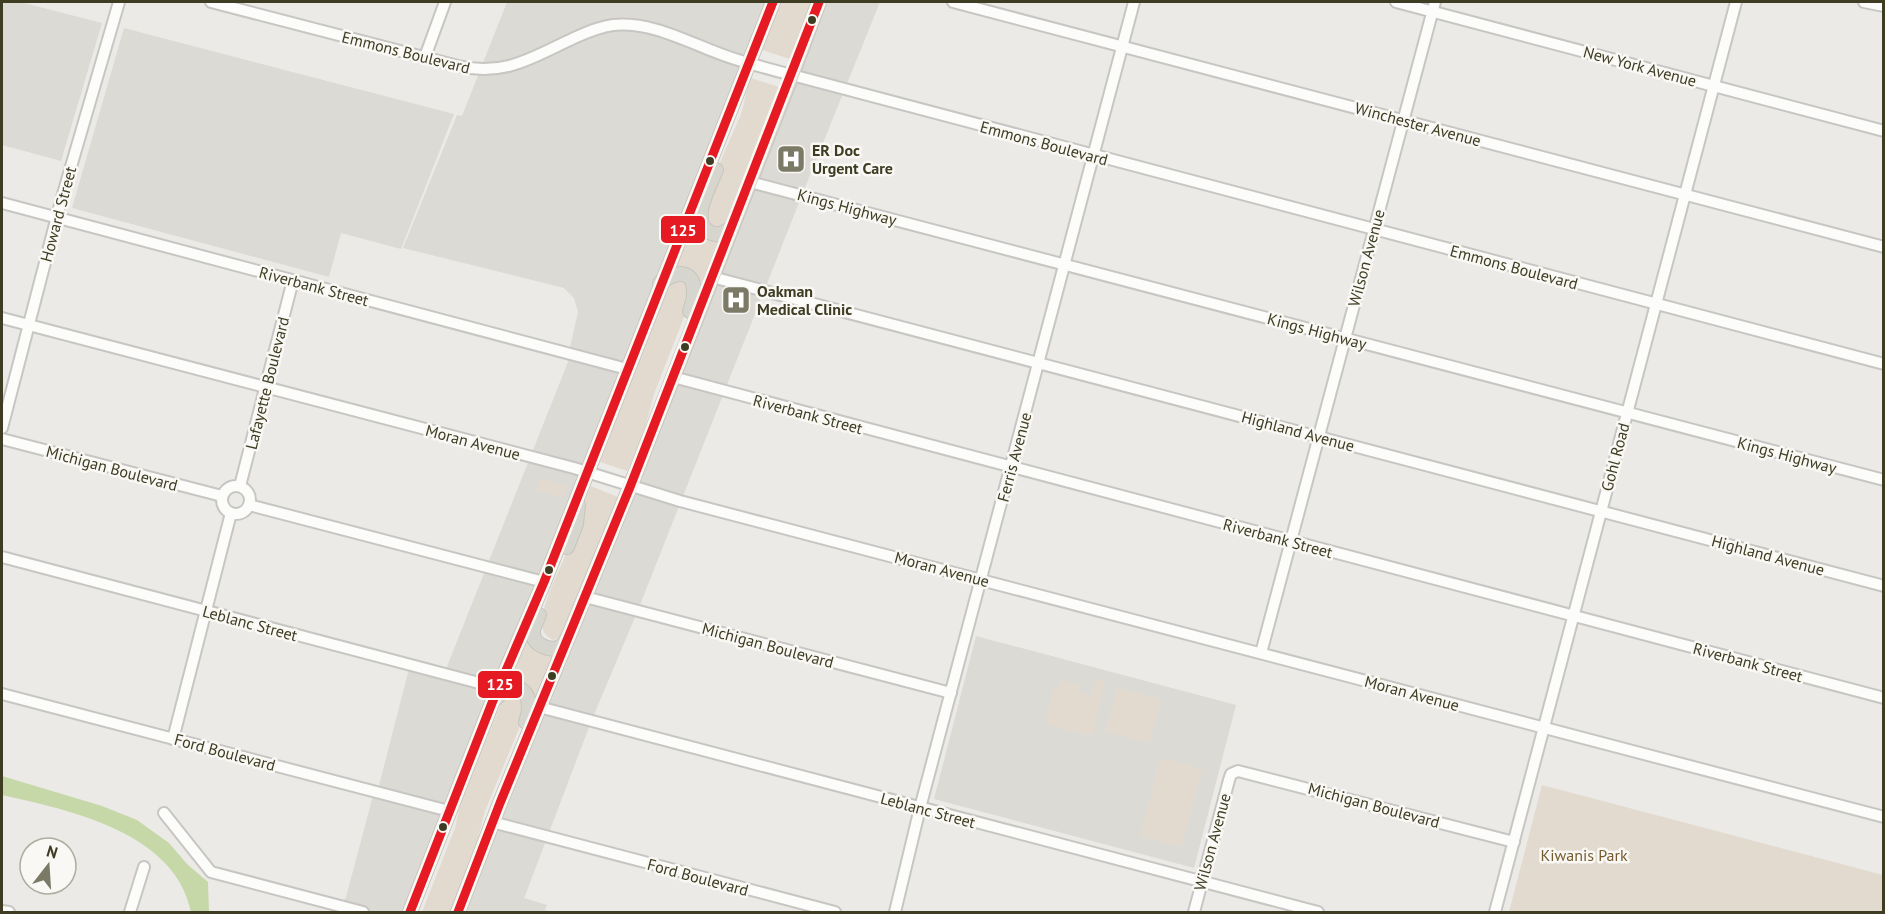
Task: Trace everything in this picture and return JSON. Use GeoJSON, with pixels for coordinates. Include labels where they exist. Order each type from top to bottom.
{"type":"FeatureCollection","features":[{"type":"Feature","properties":{"kind":"main road"},"geometry":{"type":"LineString","coordinates":[[410,912],[498,688],[544,582],[627,369],[666,277],[773,2]]}},
{"type":"Feature","properties":{"kind":"main road"},"geometry":{"type":"LineString","coordinates":[[458,912],[492,822],[630,487],[819,2]]}},
{"type":"Feature","properties":{"kind":"main road"},"geometry":{"type":"LineString","coordinates":[[729,113],[729,135],[702,207],[700,220],[704,228],[711,233],[720,234],[731,228]]}},
{"type":"Feature","properties":{"kind":"main road"},"geometry":{"type":"LineString","coordinates":[[666,277],[682,275],[687,277],[693,282],[696,291],[668,372],[668,390]]}},
{"type":"Feature","properties":{"kind":"main road"},"geometry":{"type":"LineString","coordinates":[[569,637],[560,647],[551,649],[535,640],[533,630],[576,524],[579,491]]}},
{"type":"Feature","properties":{"kind":"main road"},"geometry":{"type":"LineString","coordinates":[[492,703],[510,687],[522,690],[530,703],[530,713],[490,812],[492,822]]}},
{"type":"Feature","properties":{"kind":"main road"},"geometry":{"type":"LineString","coordinates":[[420,912],[452,826],[461,781]]}},
{"type":"Feature","properties":{"kind":"street","name":"Howard Street"},"geometry":{"type":"LineString","coordinates":[[2,428],[57,218],[119,2]]}},
{"type":"Feature","properties":{"kind":"street","name":"Emmons Boulevard"},"geometry":{"type":"LineString","coordinates":[[211,2],[467,68],[499,69],[523,63],[593,30],[625,25],[655,29],[735,60],[1884,364]]}},
{"type":"Feature","properties":{"kind":"street"},"geometry":{"type":"LineString","coordinates":[[425,57],[445,2]]}},
{"type":"Feature","properties":{"kind":"street","name":"Winchester Avenue"},"geometry":{"type":"LineString","coordinates":[[953,2],[1884,247]]}},
{"type":"Feature","properties":{"kind":"street","name":"Ferris Avenue"},"geometry":{"type":"LineString","coordinates":[[895,912],[920,808],[1134,2]]}},
{"type":"Feature","properties":{"kind":"street","name":"New York Avenue"},"geometry":{"type":"LineString","coordinates":[[1396,2],[1433,6],[1714,86],[1884,131]]}},
{"type":"Feature","properties":{"kind":"street","name":"Gohl Road"},"geometry":{"type":"LineString","coordinates":[[1495,912],[1736,2]]}},
{"type":"Feature","properties":{"kind":"street"},"geometry":{"type":"LineString","coordinates":[[1864,2],[1884,6]]}},
{"type":"Feature","properties":{"kind":"street","name":"Wilson Avenue"},"geometry":{"type":"LineString","coordinates":[[1261,653],[1433,6]]}},
{"type":"Feature","properties":{"kind":"street","name":"Kings Highway"},"geometry":{"type":"LineString","coordinates":[[750,182],[1884,480]]}},
{"type":"Feature","properties":{"kind":"street","name":"Riverbank Street"},"geometry":{"type":"LineString","coordinates":[[2,203],[627,369]]}},
{"type":"Feature","properties":{"kind":"street","name":"Highland Avenue"},"geometry":{"type":"LineString","coordinates":[[712,277],[1884,586]]}},
{"type":"Feature","properties":{"kind":"street","name":"Lafayette Boulevard"},"geometry":{"type":"LineString","coordinates":[[240,486],[293,280]]}},
{"type":"Feature","properties":{"kind":"street","name":"Moran Avenue"},"geometry":{"type":"LineString","coordinates":[[2,318],[586,472],[630,487],[1884,817]]}},
{"type":"Feature","properties":{"kind":"street","name":"Riverbank Street"},"geometry":{"type":"LineString","coordinates":[[673,377],[1884,698]]}},
{"type":"Feature","properties":{"kind":"street","name":"Michigan Boulevard"},"geometry":{"type":"LineString","coordinates":[[2,439],[222,496]]}},
{"type":"Feature","properties":{"kind":"street"},"geometry":{"type":"LineString","coordinates":[[231,486],[240,486],[249,495],[249,505],[241,513],[231,513],[222,505],[222,496],[231,486]]}},
{"type":"Feature","properties":{"kind":"street"},"geometry":{"type":"LineString","coordinates":[[249,505],[544,582]]}},
{"type":"Feature","properties":{"kind":"street"},"geometry":{"type":"LineString","coordinates":[[173,739],[231,513]]}},
{"type":"Feature","properties":{"kind":"street","name":"Leblanc Street"},"geometry":{"type":"LineString","coordinates":[[2,557],[498,688]]}},
{"type":"Feature","properties":{"kind":"street","name":"Michigan Boulevard"},"geometry":{"type":"LineString","coordinates":[[585,597],[951,693]]}},
{"type":"Feature","properties":{"kind":"street","name":"Ford Boulevard"},"geometry":{"type":"LineString","coordinates":[[2,694],[449,811]]}},
{"type":"Feature","properties":{"kind":"street","name":"Leblanc Street"},"geometry":{"type":"LineString","coordinates":[[539,707],[1318,912]]}},
{"type":"Feature","properties":{"kind":"street","name":"Michigan Boulevard"},"geometry":{"type":"LineString","coordinates":[[1234,772],[1242,771],[1514,842]]}},
{"type":"Feature","properties":{"kind":"street","name":"Wilson Avenue"},"geometry":{"type":"LineString","coordinates":[[1194,912],[1228,780],[1234,772]]}},
{"type":"Feature","properties":{"kind":"street"},"geometry":{"type":"LineString","coordinates":[[164,813],[211,872],[363,912]]}},
{"type":"Feature","properties":{"kind":"street","name":"Ford Boulevard"},"geometry":{"type":"LineString","coordinates":[[492,822],[835,912]]}},
{"type":"Feature","properties":{"kind":"street"},"geometry":{"type":"LineString","coordinates":[[130,912],[144,867]]}},
{"type":"Feature","properties":{"kind":"street"},"geometry":{"type":"LineString","coordinates":[[2,910],[9,912]]}},
{"type":"Feature","properties":{"kind":"shaded area"},"geometry":{"type":"Polygon","coordinates":[[[2,2],[20,2],[102,23],[61,161],[2,145],[2,2]]]}},
{"type":"Feature","properties":{"kind":"shaded area"},"geometry":{"type":"Polygon","coordinates":[[[507,2],[773,2],[410,912],[336,912],[346,897],[374,792],[377,793],[410,665],[444,674],[568,362],[578,312],[574,298],[564,288],[403,248],[457,115],[462,116],[507,2]]]}},
{"type":"Feature","properties":{"kind":"shaded area"},"geometry":{"type":"Polygon","coordinates":[[[819,2],[880,2],[638,610],[591,722],[524,898],[547,905],[545,910],[551,912],[458,912],[819,2]]]}},
{"type":"Feature","properties":{"kind":"shaded area"},"geometry":{"type":"Polygon","coordinates":[[[124,28],[454,114],[401,249],[341,233],[329,277],[72,208],[124,28]]]}},
{"type":"Feature","properties":{"kind":"shaded area"},"geometry":{"type":"Polygon","coordinates":[[[976,636],[1236,705],[1194,868],[934,799],[976,636]]]}},
{"type":"Feature","properties":{"kind":"shaded area"},"geometry":{"type":"Polygon","coordinates":[[[2,776],[102,806],[137,820],[169,843],[187,864],[208,882],[209,912],[191,912],[181,885],[164,862],[142,844],[116,829],[87,818],[58,808],[2,795],[2,776]]]}},
{"type":"Feature","properties":{"kind":"green space"},"geometry":{"type":"Polygon","coordinates":[[[781,2],[812,2],[790,59],[762,50],[781,2]]]}},
{"type":"Feature","properties":{"kind":"green space"},"geometry":{"type":"Polygon","coordinates":[[[751,78],[779,87],[728,218],[725,223],[717,227],[713,226],[709,216],[712,188],[723,154],[741,114],[751,78]]]}},
{"type":"Feature","properties":{"kind":"green space"},"geometry":{"type":"Polygon","coordinates":[[[693,224],[706,237],[719,241],[702,283],[689,270],[677,266],[693,224]]]}},
{"type":"Feature","properties":{"kind":"green space"},"geometry":{"type":"Polygon","coordinates":[[[681,280],[688,290],[688,307],[628,469],[627,471],[600,462],[669,285],[681,280]]]}},
{"type":"Feature","properties":{"kind":"green space"},"geometry":{"type":"Polygon","coordinates":[[[540,479],[566,485],[562,497],[536,490],[540,479]]]}},
{"type":"Feature","properties":{"kind":"green space"},"geometry":{"type":"Polygon","coordinates":[[[591,486],[618,497],[561,635],[554,640],[543,631],[543,613],[551,588],[578,526],[591,486]]]}},
{"type":"Feature","properties":{"kind":"green space"},"geometry":{"type":"Polygon","coordinates":[[[529,636],[554,653],[536,699],[526,686],[511,680],[529,636]]]}},
{"type":"Feature","properties":{"kind":"green space"},"geometry":{"type":"Polygon","coordinates":[[[1096,679],[1104,681],[1093,735],[1049,725],[1046,719],[1055,686],[1059,687],[1062,680],[1081,686],[1079,692],[1091,696],[1096,679]]]}},
{"type":"Feature","properties":{"kind":"green space"},"geometry":{"type":"Polygon","coordinates":[[[1117,688],[1161,699],[1149,743],[1106,731],[1117,688]]]}},
{"type":"Feature","properties":{"kind":"green space"},"geometry":{"type":"Polygon","coordinates":[[[510,694],[515,694],[521,701],[523,719],[485,811],[478,838],[450,912],[422,912],[455,828],[461,801],[503,699],[510,694]]]}},
{"type":"Feature","properties":{"kind":"green space"},"geometry":{"type":"Polygon","coordinates":[[[1161,758],[1202,769],[1181,847],[1140,836],[1161,758]]]}},
{"type":"Feature","properties":{"kind":"green space","name":"Kiwanis Park"},"geometry":{"type":"Polygon","coordinates":[[[1542,785],[1883,875],[1883,912],[1509,912],[1542,785]]]}},
{"type":"Feature","properties":{"kind":"transit line","name":"125"},"geometry":{"type":"LineString","coordinates":[[410,912],[492,703],[544,582],[773,2]]}},
{"type":"Feature","properties":{"kind":"transit line","name":"125"},"geometry":{"type":"LineString","coordinates":[[458,912],[500,803],[630,487],[819,2]]}},
{"type":"Feature","properties":{"kind":"place","name":"ER Doc Urgent Care"},"geometry":{"type":"Point","coordinates":[791,159]}},
{"type":"Feature","properties":{"kind":"place","name":"Oakman Medical Clinic"},"geometry":{"type":"Point","coordinates":[736,300]}}]}
